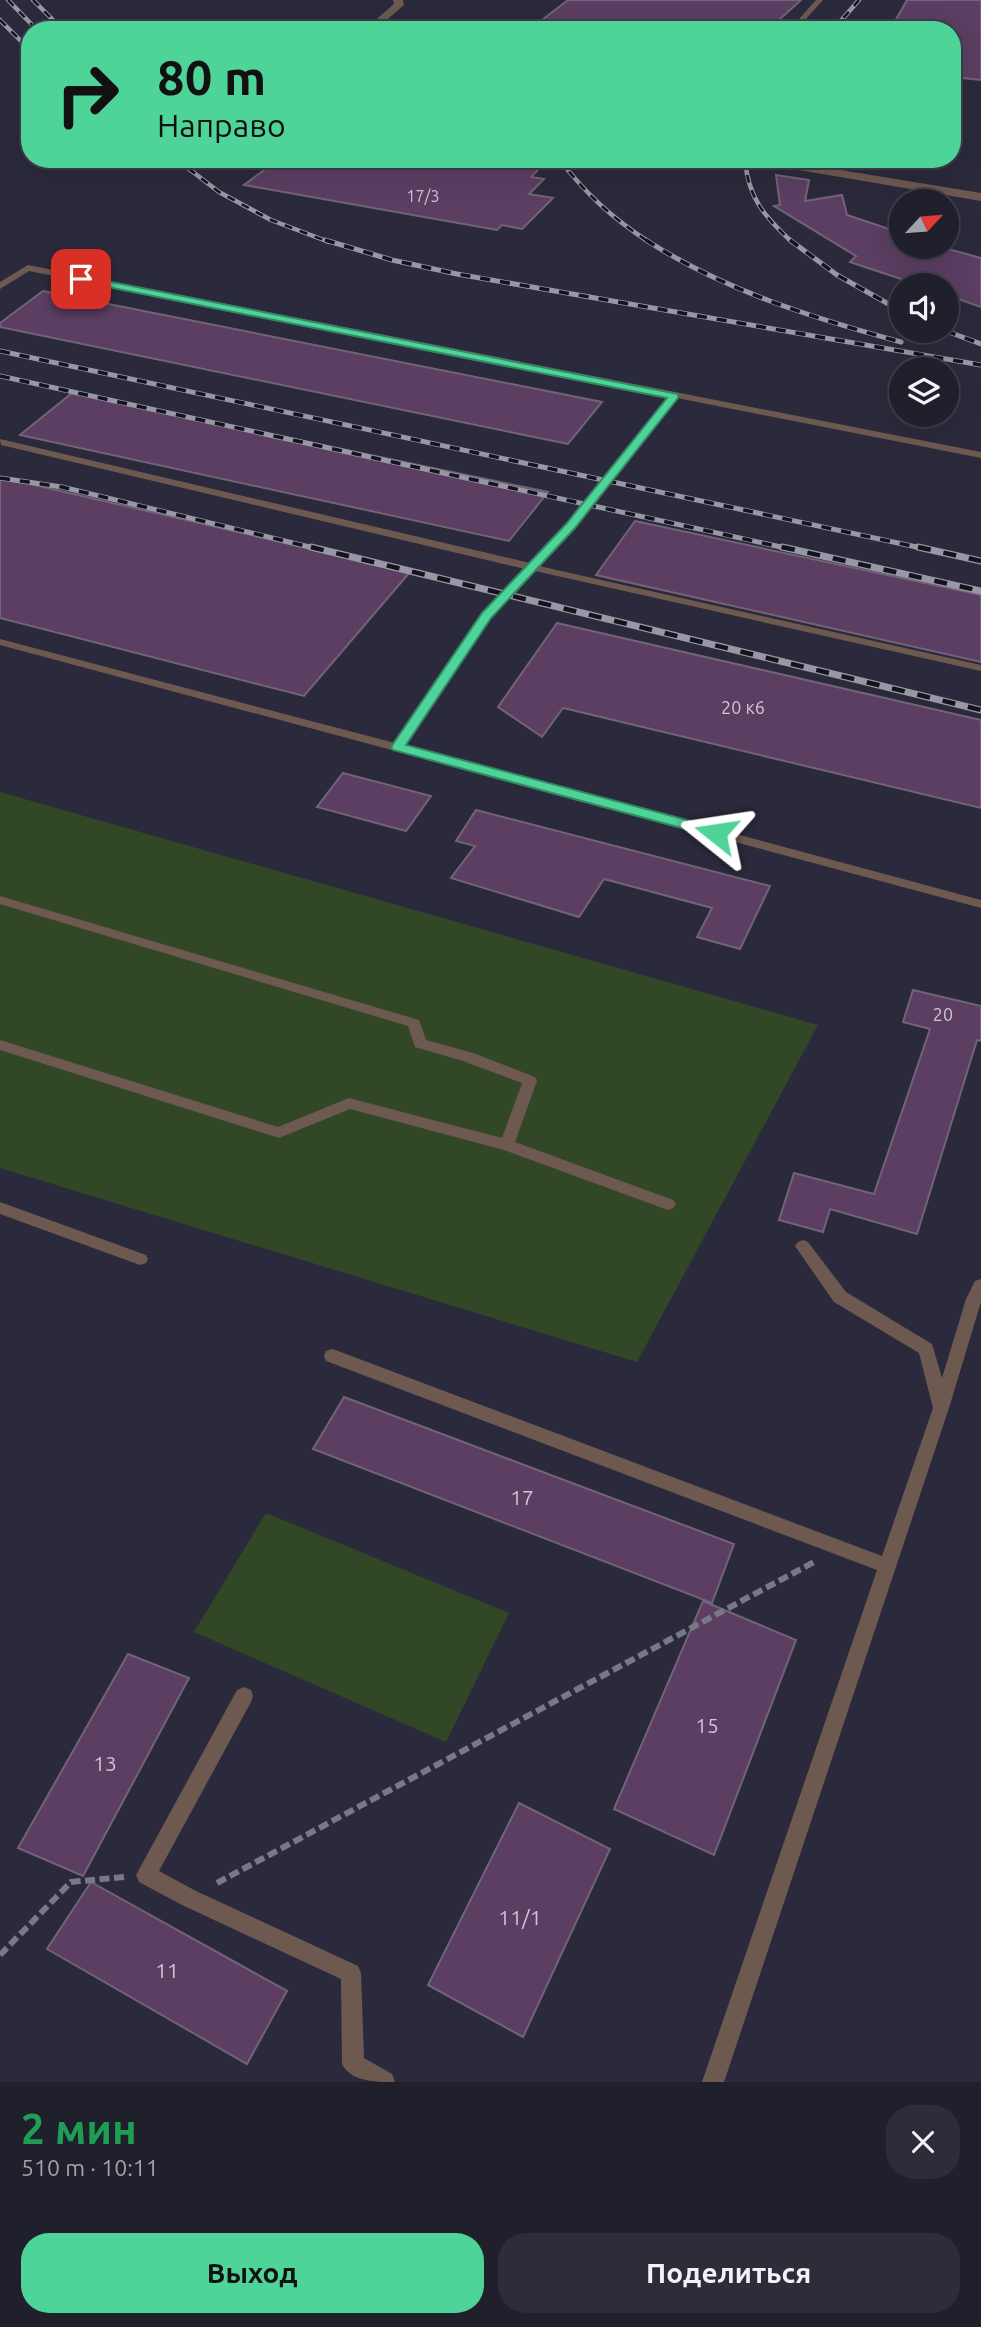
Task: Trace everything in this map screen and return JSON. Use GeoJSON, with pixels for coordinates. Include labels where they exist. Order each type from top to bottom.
{"type":"FeatureCollection","features":[{"type":"Feature","properties":{"kind":"street"},"geometry":{"type":"LineString","coordinates":[[382,21],[399,5],[398,0]]}},
{"type":"Feature","properties":{"kind":"street"},"geometry":{"type":"LineString","coordinates":[[806,168],[981,197]]}},
{"type":"Feature","properties":{"kind":"lane"},"geometry":{"type":"LineString","coordinates":[[800,21],[820,0]]}},
{"type":"Feature","properties":{"kind":"lane"},"geometry":{"type":"LineString","coordinates":[[0,286],[28,268],[981,454]]}},
{"type":"Feature","properties":{"kind":"lane"},"geometry":{"type":"LineString","coordinates":[[398,747],[486,616],[571,526],[674,396]]}},
{"type":"Feature","properties":{"kind":"lane"},"geometry":{"type":"LineString","coordinates":[[1,442],[533,568],[981,668]]}},
{"type":"Feature","properties":{"kind":"lane"},"geometry":{"type":"LineString","coordinates":[[0,642],[981,904]]}},
{"type":"Feature","properties":{"kind":"lane"},"geometry":{"type":"LineString","coordinates":[[0,900],[414,1023],[420,1043],[468,1057],[530,1081],[507,1145]]}},
{"type":"Feature","properties":{"kind":"lane"},"geometry":{"type":"LineString","coordinates":[[0,1045],[279,1133],[349,1103],[507,1145],[668,1204]]}},
{"type":"Feature","properties":{"kind":"lane"},"geometry":{"type":"LineString","coordinates":[[0,1208],[140,1259]]}},
{"type":"Feature","properties":{"kind":"lane"},"geometry":{"type":"LineString","coordinates":[[803,1246],[841,1297],[926,1349],[941,1408]]}},
{"type":"Feature","properties":{"kind":"lane"},"geometry":{"type":"LineString","coordinates":[[713,2082],[941,1408],[974,1299],[981,1285]]}},
{"type":"Feature","properties":{"kind":"lane"},"geometry":{"type":"LineString","coordinates":[[332,1356],[888,1566]]}},
{"type":"Feature","properties":{"kind":"lane"},"geometry":{"type":"LineString","coordinates":[[244,1696],[146,1875],[189,1898],[351,1973],[353,2064],[384,2082]]}},
{"type":"Feature","properties":{"kind":"path"},"geometry":{"type":"LineString","coordinates":[[189,1898],[839,1549]]}},
{"type":"Feature","properties":{"kind":"path"},"geometry":{"type":"LineString","coordinates":[[0,1955],[71,1882],[146,1875]]}},
{"type":"Feature","properties":{"kind":"green space"},"geometry":{"type":"Polygon","coordinates":[[[0,792],[818,1025],[637,1362],[0,1168],[0,792]]]}},
{"type":"Feature","properties":{"kind":"green space"},"geometry":{"type":"Polygon","coordinates":[[[266,1513],[509,1613],[446,1742],[194,1632],[266,1513]]]}},
{"type":"Feature","properties":{"kind":"building"},"geometry":{"type":"Polygon","coordinates":[[[568,0],[801,0],[778,21],[541,21],[568,0]]]}},
{"type":"Feature","properties":{"kind":"building"},"geometry":{"type":"Polygon","coordinates":[[[907,0],[981,0],[981,80],[961,78],[961,21],[895,21],[907,0]]]}},
{"type":"Feature","properties":{"kind":"building"},"geometry":{"type":"Polygon","coordinates":[[[267,168],[540,168],[531,177],[544,179],[529,194],[553,198],[522,229],[502,225],[497,230],[244,185],[267,168]]]}},
{"type":"Feature","properties":{"kind":"building"},"geometry":{"type":"Polygon","coordinates":[[[776,175],[809,180],[805,201],[842,195],[847,215],[889,229],[889,259],[959,259],[959,252],[981,258],[981,307],[959,299],[959,273],[889,275],[850,262],[856,256],[774,206],[780,205],[776,175]]]}},
{"type":"Feature","properties":{"kind":"building"},"geometry":{"type":"Polygon","coordinates":[[[43,291],[602,402],[568,444],[0,327],[0,323],[43,291]]]}},
{"type":"Feature","properties":{"kind":"building"},"geometry":{"type":"Polygon","coordinates":[[[72,393],[548,492],[509,541],[20,435],[72,393]]]}},
{"type":"Feature","properties":{"kind":"building"},"geometry":{"type":"Polygon","coordinates":[[[0,477],[410,572],[304,696],[0,618],[0,477]]]}},
{"type":"Feature","properties":{"kind":"building"},"geometry":{"type":"Polygon","coordinates":[[[635,521],[981,595],[981,662],[596,575],[635,521]]]}},
{"type":"Feature","properties":{"kind":"building"},"geometry":{"type":"Polygon","coordinates":[[[557,623],[981,720],[981,808],[563,708],[542,737],[498,707],[557,623]]]}},
{"type":"Feature","properties":{"kind":"building"},"geometry":{"type":"Polygon","coordinates":[[[343,773],[431,796],[406,831],[317,807],[343,773]]]}},
{"type":"Feature","properties":{"kind":"building"},"geometry":{"type":"Polygon","coordinates":[[[476,810],[770,886],[740,949],[697,937],[712,908],[604,879],[579,917],[451,878],[475,846],[456,841],[476,810]]]}},
{"type":"Feature","properties":{"kind":"building"},"geometry":{"type":"Polygon","coordinates":[[[913,990],[981,1006],[981,1041],[977,1040],[917,1234],[830,1209],[823,1232],[779,1220],[794,1173],[874,1194],[930,1029],[903,1022],[913,990]]]}},
{"type":"Feature","properties":{"kind":"building"},"geometry":{"type":"Polygon","coordinates":[[[344,1397],[734,1544],[712,1603],[313,1449],[344,1397]]]}},
{"type":"Feature","properties":{"kind":"building"},"geometry":{"type":"Polygon","coordinates":[[[703,1601],[796,1640],[714,1855],[614,1809],[703,1601]]]}},
{"type":"Feature","properties":{"kind":"building"},"geometry":{"type":"Polygon","coordinates":[[[128,1654],[189,1678],[83,1876],[18,1848],[128,1654]]]}},
{"type":"Feature","properties":{"kind":"building"},"geometry":{"type":"Polygon","coordinates":[[[519,1803],[610,1849],[523,2037],[428,1985],[519,1803]]]}},
{"type":"Feature","properties":{"kind":"building"},"geometry":{"type":"Polygon","coordinates":[[[91,1882],[287,1991],[247,2064],[47,1949],[91,1882]]]}},
{"type":"Feature","properties":{"kind":"railway"},"geometry":{"type":"LineString","coordinates":[[8,0],[28,21]]}},
{"type":"Feature","properties":{"kind":"railway"},"geometry":{"type":"LineString","coordinates":[[33,0],[54,21]]}},
{"type":"Feature","properties":{"kind":"railway"},"geometry":{"type":"LineString","coordinates":[[841,21],[859,0]]}},
{"type":"Feature","properties":{"kind":"railway"},"geometry":{"type":"LineString","coordinates":[[0,20],[21,41]]}},
{"type":"Feature","properties":{"kind":"railway"},"geometry":{"type":"LineString","coordinates":[[188,168],[219,192],[271,220],[329,242]]}},
{"type":"Feature","properties":{"kind":"railway"},"geometry":{"type":"LineString","coordinates":[[566,168],[600,205],[647,241]]}},
{"type":"Feature","properties":{"kind":"railway"},"geometry":{"type":"LineString","coordinates":[[746,168],[759,205],[773,224],[792,242]]}},
{"type":"Feature","properties":{"kind":"railway"},"geometry":{"type":"LineString","coordinates":[[325,240],[392,260],[457,274],[981,365]]}},
{"type":"Feature","properties":{"kind":"railway"},"geometry":{"type":"LineString","coordinates":[[790,240],[837,275],[889,304]]}},
{"type":"Feature","properties":{"kind":"railway"},"geometry":{"type":"LineString","coordinates":[[647,241],[706,274],[769,301],[889,339]]}},
{"type":"Feature","properties":{"kind":"railway"},"geometry":{"type":"LineString","coordinates":[[959,336],[981,344]]}},
{"type":"Feature","properties":{"kind":"railway"},"geometry":{"type":"LineString","coordinates":[[0,351],[926,549]]}},
{"type":"Feature","properties":{"kind":"railway"},"geometry":{"type":"LineString","coordinates":[[0,376],[790,549]]}},
{"type":"Feature","properties":{"kind":"railway"},"geometry":{"type":"LineString","coordinates":[[0,478],[62,487],[318,549]]}},
{"type":"Feature","properties":{"kind":"railway"},"geometry":{"type":"LineString","coordinates":[[311,547],[981,710]]}},
{"type":"Feature","properties":{"kind":"railway"},"geometry":{"type":"LineString","coordinates":[[782,547],[981,591]]}},
{"type":"Feature","properties":{"kind":"railway"},"geometry":{"type":"LineString","coordinates":[[918,547],[981,561]]}},
{"type":"Feature","properties":{"kind":"route"},"geometry":{"type":"LineString","coordinates":[[81,279],[674,396],[571,526],[486,616],[398,747],[716,833]]}}]}
